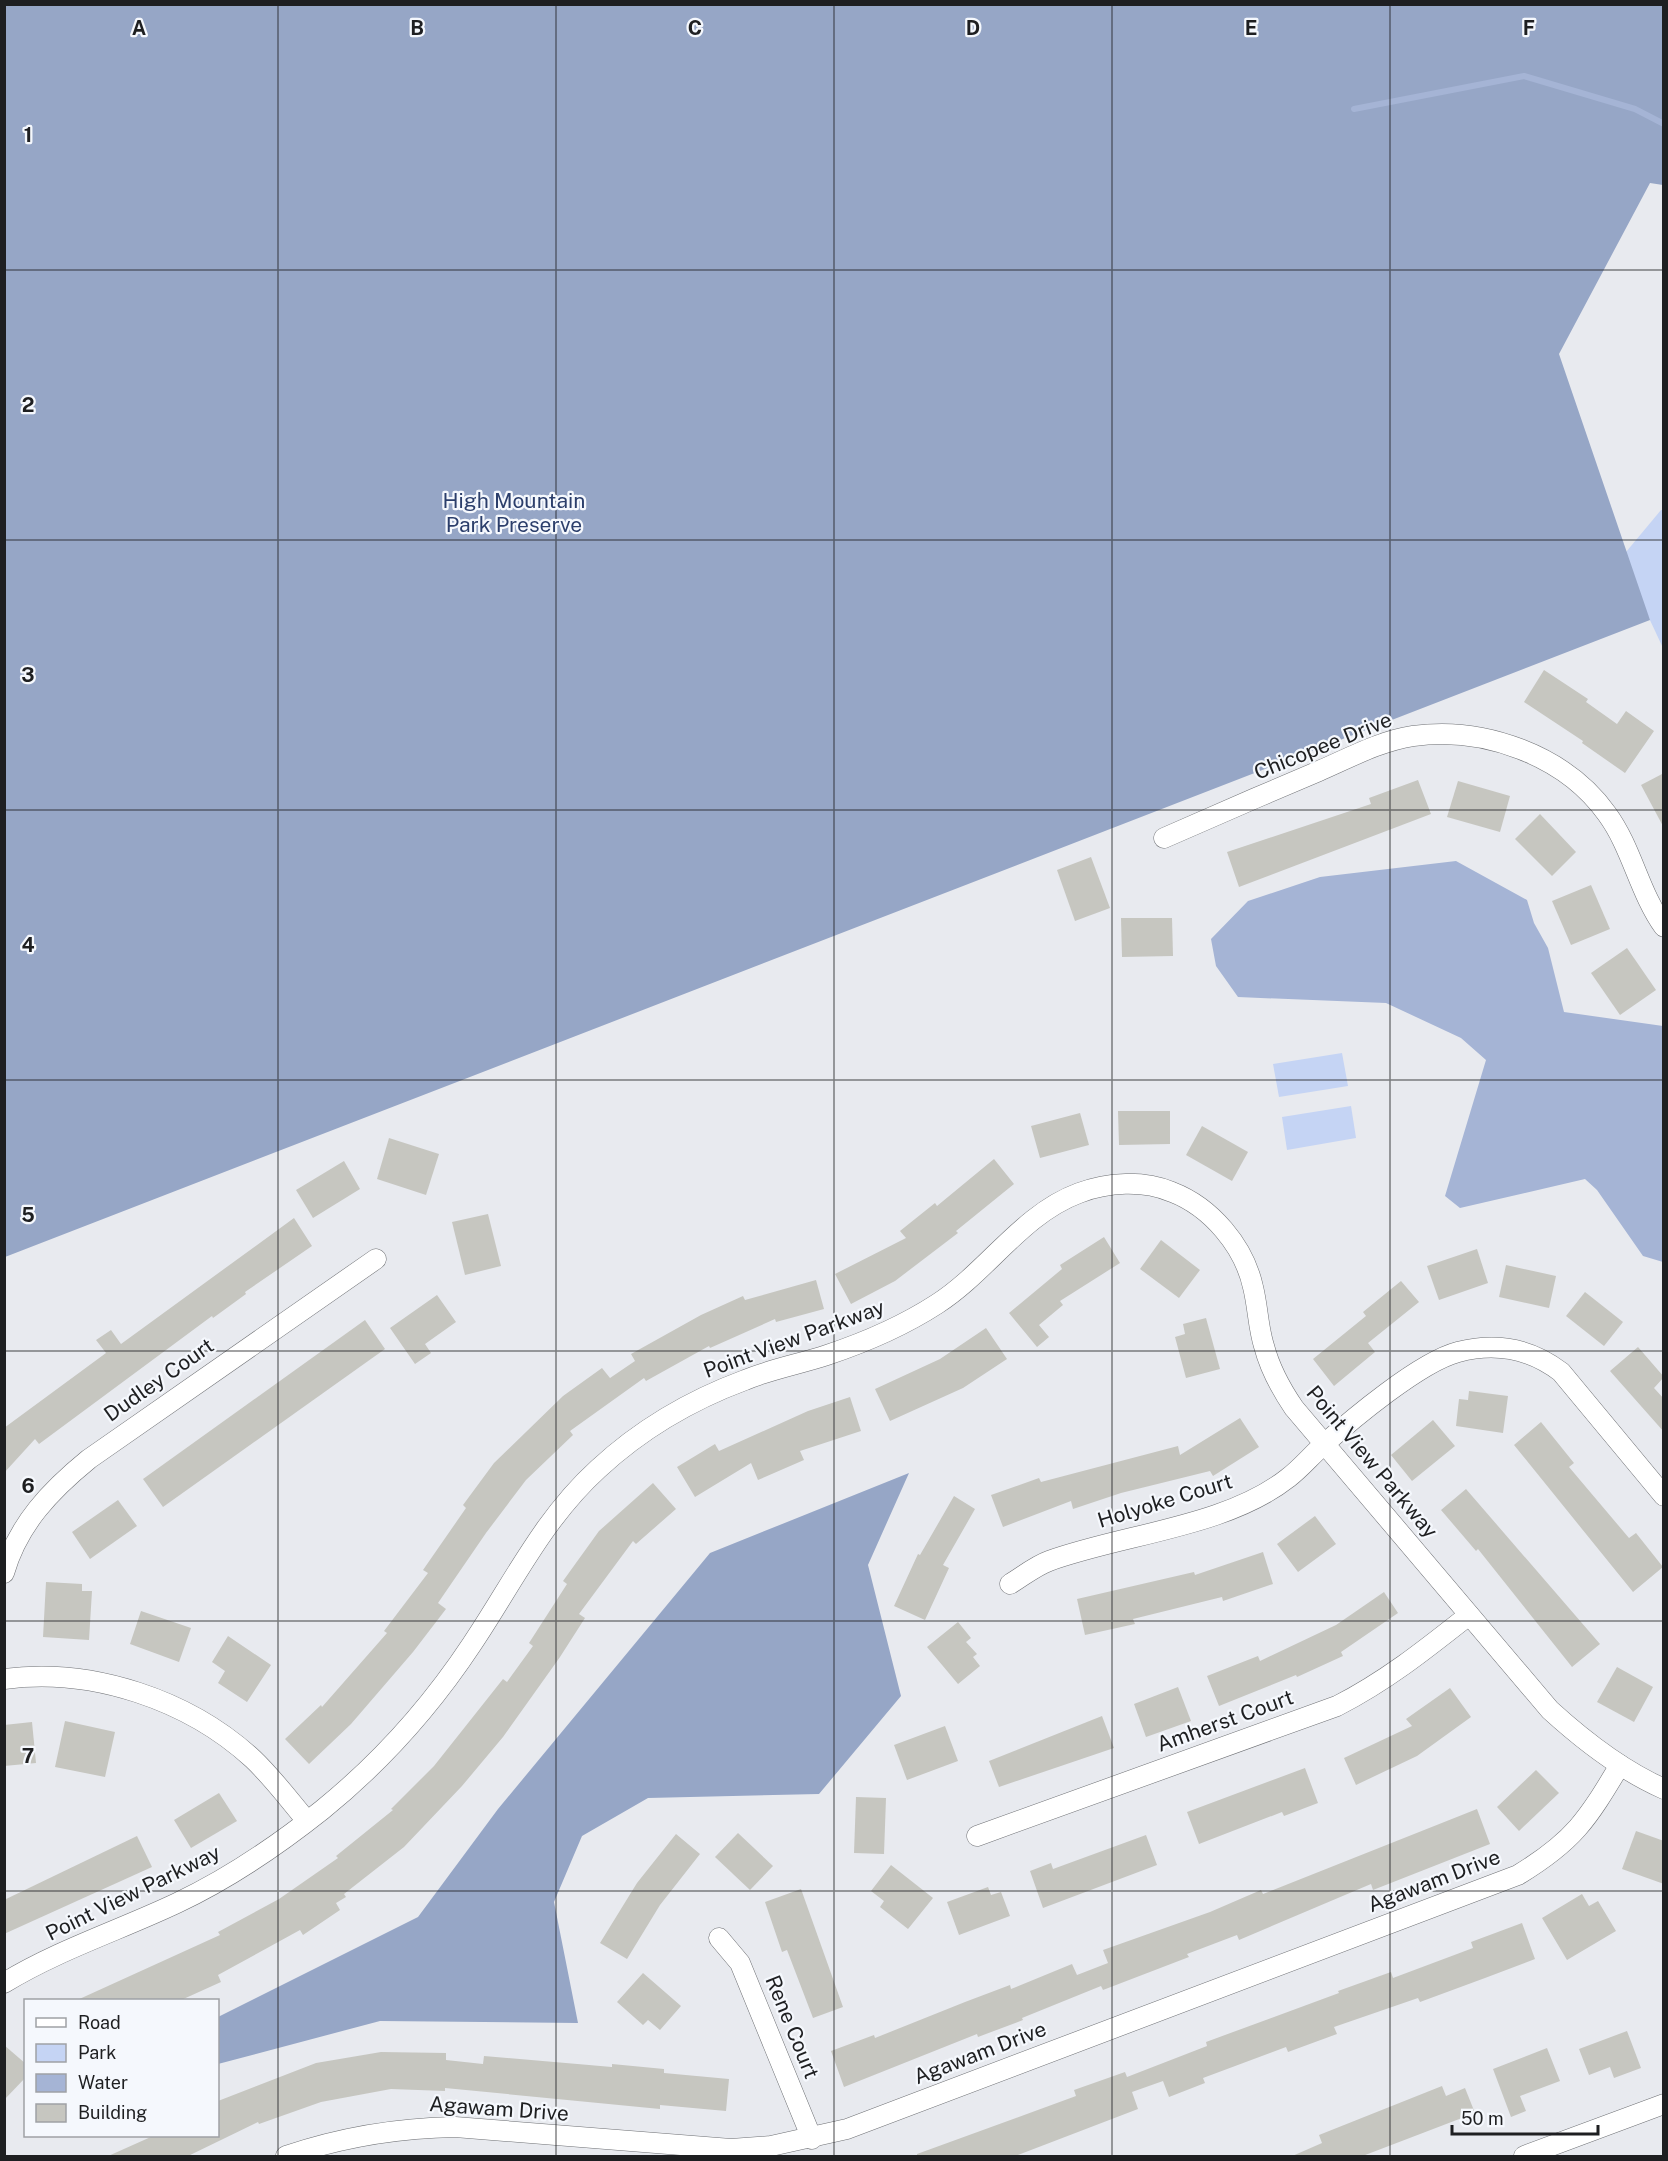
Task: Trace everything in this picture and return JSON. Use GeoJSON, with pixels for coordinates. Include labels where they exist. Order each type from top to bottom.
{"type":"FeatureCollection","features":[{"type":"Feature","properties":{"kind":"street","name":"Chicopee Drive"},"geometry":{"type":"LineString","coordinates":[[1164,838],[1384,743],[1429,735],[1464,735],[1516,748],[1546,761],[1587,791],[1606,813],[1621,837],[1643,892],[1664,927]]}},
{"type":"Feature","properties":{"kind":"street","name":"Point View Parkway"},"geometry":{"type":"LineString","coordinates":[[4,1983],[179,1902],[219,1880],[307,1821],[366,1772],[405,1731],[472,1643],[552,1518],[598,1468],[631,1441],[668,1417],[748,1378],[867,1341],[904,1323],[940,1302],[972,1278],[1040,1214],[1082,1192],[1105,1185],[1153,1186],[1174,1192],[1195,1204],[1217,1222],[1243,1259],[1252,1283],[1262,1341],[1282,1390],[1324,1445],[1550,1710],[1583,1739],[1620,1765],[1664,1789]]}},
{"type":"Feature","properties":{"kind":"street","name":"Dudley Court"},"geometry":{"type":"LineString","coordinates":[[4,1573],[22,1530],[40,1504],[62,1480],[376,1259]]}},
{"type":"Feature","properties":{"kind":"street","name":"Holyoke Court"},"geometry":{"type":"LineString","coordinates":[[1010,1584],[1047,1562],[1232,1508],[1288,1478],[1324,1445],[1416,1372],[1436,1360],[1458,1352],[1504,1347],[1526,1352],[1545,1360],[1561,1372],[1664,1496]]}},
{"type":"Feature","properties":{"kind":"street","name":"Amherst Court"},"geometry":{"type":"LineString","coordinates":[[976,1836],[1337,1707],[1405,1667],[1469,1615]]}},
{"type":"Feature","properties":{"kind":"street"},"geometry":{"type":"LineString","coordinates":[[4,1679],[47,1677],[88,1681],[164,1702],[197,1718],[228,1738],[255,1761],[307,1821]]}},
{"type":"Feature","properties":{"kind":"street","name":"Agawam Drive"},"geometry":{"type":"LineString","coordinates":[[286,2157],[360,2136],[413,2128],[455,2127],[721,2149],[771,2146],[812,2139],[847,2129],[1518,1875],[1544,1859],[1586,1821],[1620,1765]]}},
{"type":"Feature","properties":{"kind":"street","name":"Rene Court"},"geometry":{"type":"LineString","coordinates":[[719,1938],[740,1963],[812,2139]]}},
{"type":"Feature","properties":{"kind":"street"},"geometry":{"type":"LineString","coordinates":[[1524,2157],[1662,2110]]}},
{"type":"Feature","properties":{"kind":"green space","name":"High Mountain Park Preserve"},"geometry":{"type":"Polygon","coordinates":[[[5,4],[1663,5],[1663,185],[1650,183],[1559,354],[1650,620],[5,1257],[5,4]]]}},
{"type":"Feature","properties":{"kind":"green space"},"geometry":{"type":"Polygon","coordinates":[[[1663,510],[1663,648],[1621,558],[1663,510]]]}},
{"type":"Feature","properties":{"kind":"green space"},"geometry":{"type":"Polygon","coordinates":[[[1342,1053],[1348,1086],[1279,1097],[1273,1064],[1342,1053]]]}},
{"type":"Feature","properties":{"kind":"green space"},"geometry":{"type":"Polygon","coordinates":[[[1351,1106],[1356,1138],[1287,1150],[1282,1117],[1351,1106]]]}},
{"type":"Feature","properties":{"kind":"green space"},"geometry":{"type":"Polygon","coordinates":[[[909,1473],[868,1565],[901,1696],[819,1794],[648,1798],[582,1836],[554,1902],[578,2023],[380,2021],[219,2064],[219,2016],[418,1917],[498,1809],[710,1553],[909,1473]]]}},
{"type":"Feature","properties":{"kind":"water"},"geometry":{"type":"Polygon","coordinates":[[[1456,861],[1527,900],[1534,923],[1548,948],[1564,1012],[1663,1026],[1663,1262],[1643,1256],[1597,1190],[1585,1179],[1460,1208],[1445,1196],[1486,1060],[1461,1038],[1386,1003],[1238,997],[1216,966],[1211,939],[1248,901],[1320,877],[1456,861]]]}},
{"type":"Feature","properties":{"kind":"building"},"geometry":{"type":"Polygon","coordinates":[[[1544,670],[1588,699],[1586,702],[1617,724],[1626,711],[1654,731],[1625,773],[1582,743],[1583,741],[1524,702],[1544,670]]]}},
{"type":"Feature","properties":{"kind":"building"},"geometry":{"type":"Polygon","coordinates":[[[1664,773],[1664,828],[1641,785],[1664,773]]]}},
{"type":"Feature","properties":{"kind":"building"},"geometry":{"type":"Polygon","coordinates":[[[1418,780],[1431,814],[1239,887],[1227,852],[1371,804],[1369,798],[1418,780]]]}},
{"type":"Feature","properties":{"kind":"building"},"geometry":{"type":"Polygon","coordinates":[[[1458,781],[1510,796],[1500,832],[1447,817],[1458,781]]]}},
{"type":"Feature","properties":{"kind":"building"},"geometry":{"type":"Polygon","coordinates":[[[1540,814],[1576,852],[1552,876],[1515,839],[1540,814]]]}},
{"type":"Feature","properties":{"kind":"building"},"geometry":{"type":"Polygon","coordinates":[[[1091,857],[1110,908],[1075,921],[1057,870],[1091,857]]]}},
{"type":"Feature","properties":{"kind":"building"},"geometry":{"type":"Polygon","coordinates":[[[1591,885],[1610,929],[1571,945],[1552,901],[1591,885]]]}},
{"type":"Feature","properties":{"kind":"building"},"geometry":{"type":"Polygon","coordinates":[[[1121,918],[1172,918],[1173,956],[1122,957],[1121,918]]]}},
{"type":"Feature","properties":{"kind":"building"},"geometry":{"type":"Polygon","coordinates":[[[1627,948],[1656,990],[1620,1015],[1591,973],[1627,948]]]}},
{"type":"Feature","properties":{"kind":"building"},"geometry":{"type":"Polygon","coordinates":[[[1118,1111],[1170,1111],[1170,1144],[1119,1145],[1118,1111]]]}},
{"type":"Feature","properties":{"kind":"building"},"geometry":{"type":"Polygon","coordinates":[[[1080,1113],[1089,1145],[1040,1158],[1031,1126],[1080,1113]]]}},
{"type":"Feature","properties":{"kind":"building"},"geometry":{"type":"Polygon","coordinates":[[[1202,1126],[1248,1152],[1232,1181],[1186,1155],[1202,1126]]]}},
{"type":"Feature","properties":{"kind":"building"},"geometry":{"type":"Polygon","coordinates":[[[389,1138],[439,1154],[426,1195],[377,1179],[389,1138]]]}},
{"type":"Feature","properties":{"kind":"building"},"geometry":{"type":"Polygon","coordinates":[[[994,1159],[1014,1184],[956,1231],[958,1233],[895,1281],[851,1304],[835,1274],[906,1238],[900,1231],[935,1203],[937,1206],[994,1159]]]}},
{"type":"Feature","properties":{"kind":"building"},"geometry":{"type":"Polygon","coordinates":[[[344,1161],[360,1189],[313,1218],[296,1190],[344,1161]]]}},
{"type":"Feature","properties":{"kind":"building"},"geometry":{"type":"Polygon","coordinates":[[[488,1214],[501,1266],[465,1275],[452,1222],[488,1214]]]}},
{"type":"Feature","properties":{"kind":"building"},"geometry":{"type":"Polygon","coordinates":[[[294,1218],[312,1246],[245,1292],[246,1294],[213,1318],[212,1316],[39,1444],[35,1439],[4,1473],[4,1428],[106,1353],[96,1340],[111,1330],[121,1344],[294,1218]]]}},
{"type":"Feature","properties":{"kind":"building"},"geometry":{"type":"Polygon","coordinates":[[[1104,1237],[1120,1263],[1060,1301],[1063,1305],[1039,1325],[1049,1337],[1037,1347],[1009,1313],[1062,1269],[1060,1265],[1104,1237]]]}},
{"type":"Feature","properties":{"kind":"building"},"geometry":{"type":"Polygon","coordinates":[[[1161,1240],[1200,1270],[1179,1298],[1140,1269],[1161,1240]]]}},
{"type":"Feature","properties":{"kind":"building"},"geometry":{"type":"Polygon","coordinates":[[[1477,1249],[1488,1283],[1439,1300],[1427,1266],[1477,1249]]]}},
{"type":"Feature","properties":{"kind":"building"},"geometry":{"type":"Polygon","coordinates":[[[1506,1265],[1556,1276],[1549,1308],[1499,1297],[1506,1265]]]}},
{"type":"Feature","properties":{"kind":"building"},"geometry":{"type":"Polygon","coordinates":[[[816,1280],[824,1309],[776,1322],[775,1319],[710,1348],[709,1346],[646,1381],[644,1378],[570,1431],[573,1435],[526,1480],[486,1533],[438,1603],[446,1609],[413,1652],[351,1724],[309,1764],[285,1739],[321,1705],[322,1707],[387,1633],[384,1631],[428,1573],[423,1570],[466,1508],[463,1505],[494,1463],[563,1396],[602,1368],[610,1378],[635,1361],[631,1354],[701,1315],[743,1296],[745,1300],[816,1280]]]}},
{"type":"Feature","properties":{"kind":"building"},"geometry":{"type":"Polygon","coordinates":[[[1401,1281],[1419,1302],[1368,1343],[1375,1352],[1334,1386],[1313,1359],[1366,1316],[1363,1312],[1401,1281]]]}},
{"type":"Feature","properties":{"kind":"building"},"geometry":{"type":"Polygon","coordinates":[[[1585,1292],[1623,1322],[1604,1346],[1566,1316],[1585,1292]]]}},
{"type":"Feature","properties":{"kind":"building"},"geometry":{"type":"Polygon","coordinates":[[[437,1295],[456,1322],[425,1344],[431,1353],[415,1364],[390,1328],[437,1295]]]}},
{"type":"Feature","properties":{"kind":"building"},"geometry":{"type":"Polygon","coordinates":[[[1206,1318],[1220,1369],[1186,1378],[1175,1337],[1185,1334],[1183,1324],[1206,1318]]]}},
{"type":"Feature","properties":{"kind":"building"},"geometry":{"type":"Polygon","coordinates":[[[365,1320],[385,1349],[163,1507],[143,1479],[365,1320]]]}},
{"type":"Feature","properties":{"kind":"building"},"geometry":{"type":"Polygon","coordinates":[[[986,1328],[1007,1359],[963,1388],[890,1421],[875,1389],[940,1359],[986,1328]]]}},
{"type":"Feature","properties":{"kind":"building"},"geometry":{"type":"Polygon","coordinates":[[[1638,1347],[1664,1377],[1654,1388],[1664,1399],[1664,1432],[1610,1371],[1638,1347]]]}},
{"type":"Feature","properties":{"kind":"building"},"geometry":{"type":"Polygon","coordinates":[[[1469,1391],[1508,1396],[1503,1433],[1456,1426],[1459,1399],[1468,1400],[1469,1391]]]}},
{"type":"Feature","properties":{"kind":"building"},"geometry":{"type":"Polygon","coordinates":[[[850,1397],[861,1431],[800,1451],[804,1460],[758,1480],[751,1463],[695,1497],[677,1467],[715,1444],[719,1451],[808,1411],[850,1397]]]}},
{"type":"Feature","properties":{"kind":"building"},"geometry":{"type":"Polygon","coordinates":[[[1240,1418],[1259,1447],[1213,1476],[1210,1471],[1121,1493],[1073,1509],[1071,1501],[1003,1527],[991,1495],[1039,1478],[1041,1482],[1178,1446],[1180,1455],[1240,1418]]]}},
{"type":"Feature","properties":{"kind":"building"},"geometry":{"type":"Polygon","coordinates":[[[1433,1420],[1455,1446],[1412,1481],[1391,1455],[1433,1420]]]}},
{"type":"Feature","properties":{"kind":"building"},"geometry":{"type":"Polygon","coordinates":[[[1541,1422],[1574,1463],[1569,1467],[1629,1538],[1636,1533],[1663,1567],[1633,1592],[1514,1445],[1541,1422]]]}},
{"type":"Feature","properties":{"kind":"building"},"geometry":{"type":"Polygon","coordinates":[[[653,1483],[676,1509],[636,1544],[633,1541],[579,1614],[585,1618],[560,1657],[503,1737],[462,1786],[404,1847],[344,1894],[346,1897],[336,1903],[340,1910],[303,1935],[300,1930],[218,1975],[221,1982],[183,1999],[79,1999],[220,1935],[218,1932],[279,1899],[338,1858],[336,1856],[393,1810],[391,1809],[434,1766],[503,1679],[507,1682],[533,1646],[529,1643],[567,1584],[563,1581],[599,1531],[653,1483]]]}},
{"type":"Feature","properties":{"kind":"building"},"geometry":{"type":"Polygon","coordinates":[[[1466,1489],[1600,1644],[1572,1667],[1478,1549],[1476,1551],[1441,1510],[1466,1489]]]}},
{"type":"Feature","properties":{"kind":"building"},"geometry":{"type":"Polygon","coordinates":[[[954,1496],[975,1509],[943,1565],[949,1568],[925,1620],[894,1606],[918,1554],[920,1555],[954,1496]]]}},
{"type":"Feature","properties":{"kind":"building"},"geometry":{"type":"Polygon","coordinates":[[[118,1500],[137,1526],[90,1559],[72,1532],[118,1500]]]}},
{"type":"Feature","properties":{"kind":"building"},"geometry":{"type":"Polygon","coordinates":[[[1315,1516],[1336,1544],[1298,1572],[1277,1544],[1315,1516]]]}},
{"type":"Feature","properties":{"kind":"building"},"geometry":{"type":"Polygon","coordinates":[[[1263,1552],[1273,1584],[1223,1601],[1222,1597],[1133,1619],[1135,1624],[1085,1635],[1077,1599],[1194,1572],[1195,1575],[1263,1552]]]}},
{"type":"Feature","properties":{"kind":"building"},"geometry":{"type":"Polygon","coordinates":[[[46,1582],[82,1584],[82,1591],[92,1591],[89,1640],[43,1637],[46,1582]]]}},
{"type":"Feature","properties":{"kind":"building"},"geometry":{"type":"Polygon","coordinates":[[[1384,1592],[1398,1613],[1341,1652],[1343,1656],[1297,1677],[1296,1675],[1219,1706],[1207,1676],[1258,1656],[1260,1661],[1336,1625],[1384,1592]]]}},
{"type":"Feature","properties":{"kind":"building"},"geometry":{"type":"Polygon","coordinates":[[[141,1611],[191,1628],[179,1662],[130,1644],[141,1611]]]}},
{"type":"Feature","properties":{"kind":"building"},"geometry":{"type":"Polygon","coordinates":[[[958,1622],[971,1638],[966,1642],[977,1654],[973,1657],[980,1666],[958,1684],[927,1647],[958,1622]]]}},
{"type":"Feature","properties":{"kind":"building"},"geometry":{"type":"Polygon","coordinates":[[[228,1636],[271,1665],[247,1702],[218,1683],[225,1671],[212,1662],[228,1636]]]}},
{"type":"Feature","properties":{"kind":"building"},"geometry":{"type":"Polygon","coordinates":[[[1617,1667],[1653,1687],[1634,1722],[1597,1702],[1617,1667]]]}},
{"type":"Feature","properties":{"kind":"building"},"geometry":{"type":"Polygon","coordinates":[[[1178,1687],[1191,1721],[1146,1737],[1134,1704],[1178,1687]]]}},
{"type":"Feature","properties":{"kind":"building"},"geometry":{"type":"Polygon","coordinates":[[[1450,1688],[1471,1717],[1417,1756],[1356,1785],[1344,1758],[1412,1726],[1406,1719],[1450,1688]]]}},
{"type":"Feature","properties":{"kind":"building"},"geometry":{"type":"Polygon","coordinates":[[[1102,1716],[1114,1748],[999,1787],[989,1761],[1102,1716]]]}},
{"type":"Feature","properties":{"kind":"building"},"geometry":{"type":"Polygon","coordinates":[[[65,1721],[115,1732],[105,1777],[55,1767],[65,1721]]]}},
{"type":"Feature","properties":{"kind":"building"},"geometry":{"type":"Polygon","coordinates":[[[32,1722],[36,1763],[4,1766],[4,1725],[32,1722]]]}},
{"type":"Feature","properties":{"kind":"building"},"geometry":{"type":"Polygon","coordinates":[[[945,1726],[958,1761],[907,1780],[894,1745],[945,1726]]]}},
{"type":"Feature","properties":{"kind":"building"},"geometry":{"type":"Polygon","coordinates":[[[1305,1768],[1318,1803],[1284,1816],[1282,1812],[1199,1844],[1187,1812],[1305,1768]]]}},
{"type":"Feature","properties":{"kind":"building"},"geometry":{"type":"Polygon","coordinates":[[[1536,1770],[1559,1793],[1519,1831],[1497,1807],[1536,1770]]]}},
{"type":"Feature","properties":{"kind":"building"},"geometry":{"type":"Polygon","coordinates":[[[219,1793],[237,1821],[191,1848],[174,1820],[219,1793]]]}},
{"type":"Feature","properties":{"kind":"building"},"geometry":{"type":"Polygon","coordinates":[[[856,1797],[886,1798],[884,1854],[854,1853],[856,1797]]]}},
{"type":"Feature","properties":{"kind":"building"},"geometry":{"type":"Polygon","coordinates":[[[1477,1809],[1490,1844],[1373,1890],[1371,1884],[1239,1940],[1237,1935],[1187,1954],[1189,1957],[1103,1990],[1101,1986],[1022,2018],[1023,2020],[978,2037],[977,2034],[844,2087],[831,2051],[874,2035],[875,2038],[1010,1985],[1011,1989],[1072,1964],[1077,1975],[1108,1963],[1103,1950],[1210,1912],[1261,1890],[1263,1894],[1477,1809]]]}},
{"type":"Feature","properties":{"kind":"building"},"geometry":{"type":"Polygon","coordinates":[[[1636,1831],[1664,1841],[1664,1884],[1622,1869],[1636,1831]]]}},
{"type":"Feature","properties":{"kind":"building"},"geometry":{"type":"Polygon","coordinates":[[[738,1833],[773,1866],[750,1890],[715,1857],[738,1833]]]}},
{"type":"Feature","properties":{"kind":"building"},"geometry":{"type":"Polygon","coordinates":[[[676,1834],[700,1854],[660,1905],[627,1959],[600,1943],[637,1883],[676,1834]]]}},
{"type":"Feature","properties":{"kind":"building"},"geometry":{"type":"Polygon","coordinates":[[[1146,1835],[1157,1865],[1043,1908],[1030,1871],[1051,1863],[1053,1869],[1146,1835]]]}},
{"type":"Feature","properties":{"kind":"building"},"geometry":{"type":"Polygon","coordinates":[[[137,1836],[152,1867],[4,1934],[4,1900],[137,1836]]]}},
{"type":"Feature","properties":{"kind":"building"},"geometry":{"type":"Polygon","coordinates":[[[891,1865],[933,1898],[908,1929],[880,1907],[884,1901],[871,1891],[891,1865]]]}},
{"type":"Feature","properties":{"kind":"building"},"geometry":{"type":"Polygon","coordinates":[[[988,1887],[991,1895],[1001,1892],[1010,1916],[959,1935],[947,1902],[988,1887]]]}},
{"type":"Feature","properties":{"kind":"building"},"geometry":{"type":"Polygon","coordinates":[[[801,1889],[843,2007],[813,2018],[787,1950],[782,1952],[765,1902],[801,1889]]]}},
{"type":"Feature","properties":{"kind":"building"},"geometry":{"type":"Polygon","coordinates":[[[1582,1894],[1589,1906],[1598,1901],[1616,1931],[1567,1960],[1542,1918],[1582,1894]]]}},
{"type":"Feature","properties":{"kind":"building"},"geometry":{"type":"Polygon","coordinates":[[[1522,1923],[1535,1959],[1420,2002],[1418,1998],[1334,2027],[1337,2034],[1288,2052],[1286,2047],[1203,2078],[1205,2083],[1169,2097],[1163,2081],[1132,2092],[1138,2109],[1013,2157],[917,2157],[917,2154],[1076,2096],[1074,2090],[1125,2072],[1127,2077],[1207,2046],[1206,2042],[1391,1972],[1393,1978],[1473,1948],[1471,1942],[1522,1923]]]}},
{"type":"Feature","properties":{"kind":"building"},"geometry":{"type":"Polygon","coordinates":[[[643,1973],[681,2006],[660,2030],[648,2020],[643,2025],[617,2002],[643,1973]]]}},
{"type":"Feature","properties":{"kind":"building"},"geometry":{"type":"Polygon","coordinates":[[[1627,2031],[1641,2068],[1614,2078],[1610,2067],[1589,2075],[1579,2049],[1627,2031]]]}},
{"type":"Feature","properties":{"kind":"building"},"geometry":{"type":"Polygon","coordinates":[[[4,2045],[24,2062],[24,2079],[4,2100],[4,2045]]]}},
{"type":"Feature","properties":{"kind":"building"},"geometry":{"type":"Polygon","coordinates":[[[1547,2048],[1560,2081],[1520,2096],[1526,2111],[1511,2117],[1493,2069],[1547,2048]]]}},
{"type":"Feature","properties":{"kind":"building"},"geometry":{"type":"Polygon","coordinates":[[[381,2052],[446,2053],[446,2060],[483,2064],[484,2056],[612,2067],[612,2064],[664,2069],[664,2073],[729,2079],[726,2111],[660,2105],[660,2109],[445,2088],[445,2091],[391,2089],[321,2102],[259,2124],[258,2122],[186,2157],[106,2157],[151,2137],[219,2137],[219,2101],[316,2063],[381,2052]]]}},
{"type":"Feature","properties":{"kind":"building"},"geometry":{"type":"Polygon","coordinates":[[[1442,2086],[1446,2096],[1465,2088],[1475,2113],[1360,2157],[1290,2157],[1322,2143],[1319,2135],[1442,2086]]]}},
{"type":"Feature","properties":{"kind":"waterway"},"geometry":{"type":"LineString","coordinates":[[1354,109],[1524,76],[1635,109],[1664,124]]}}]}
